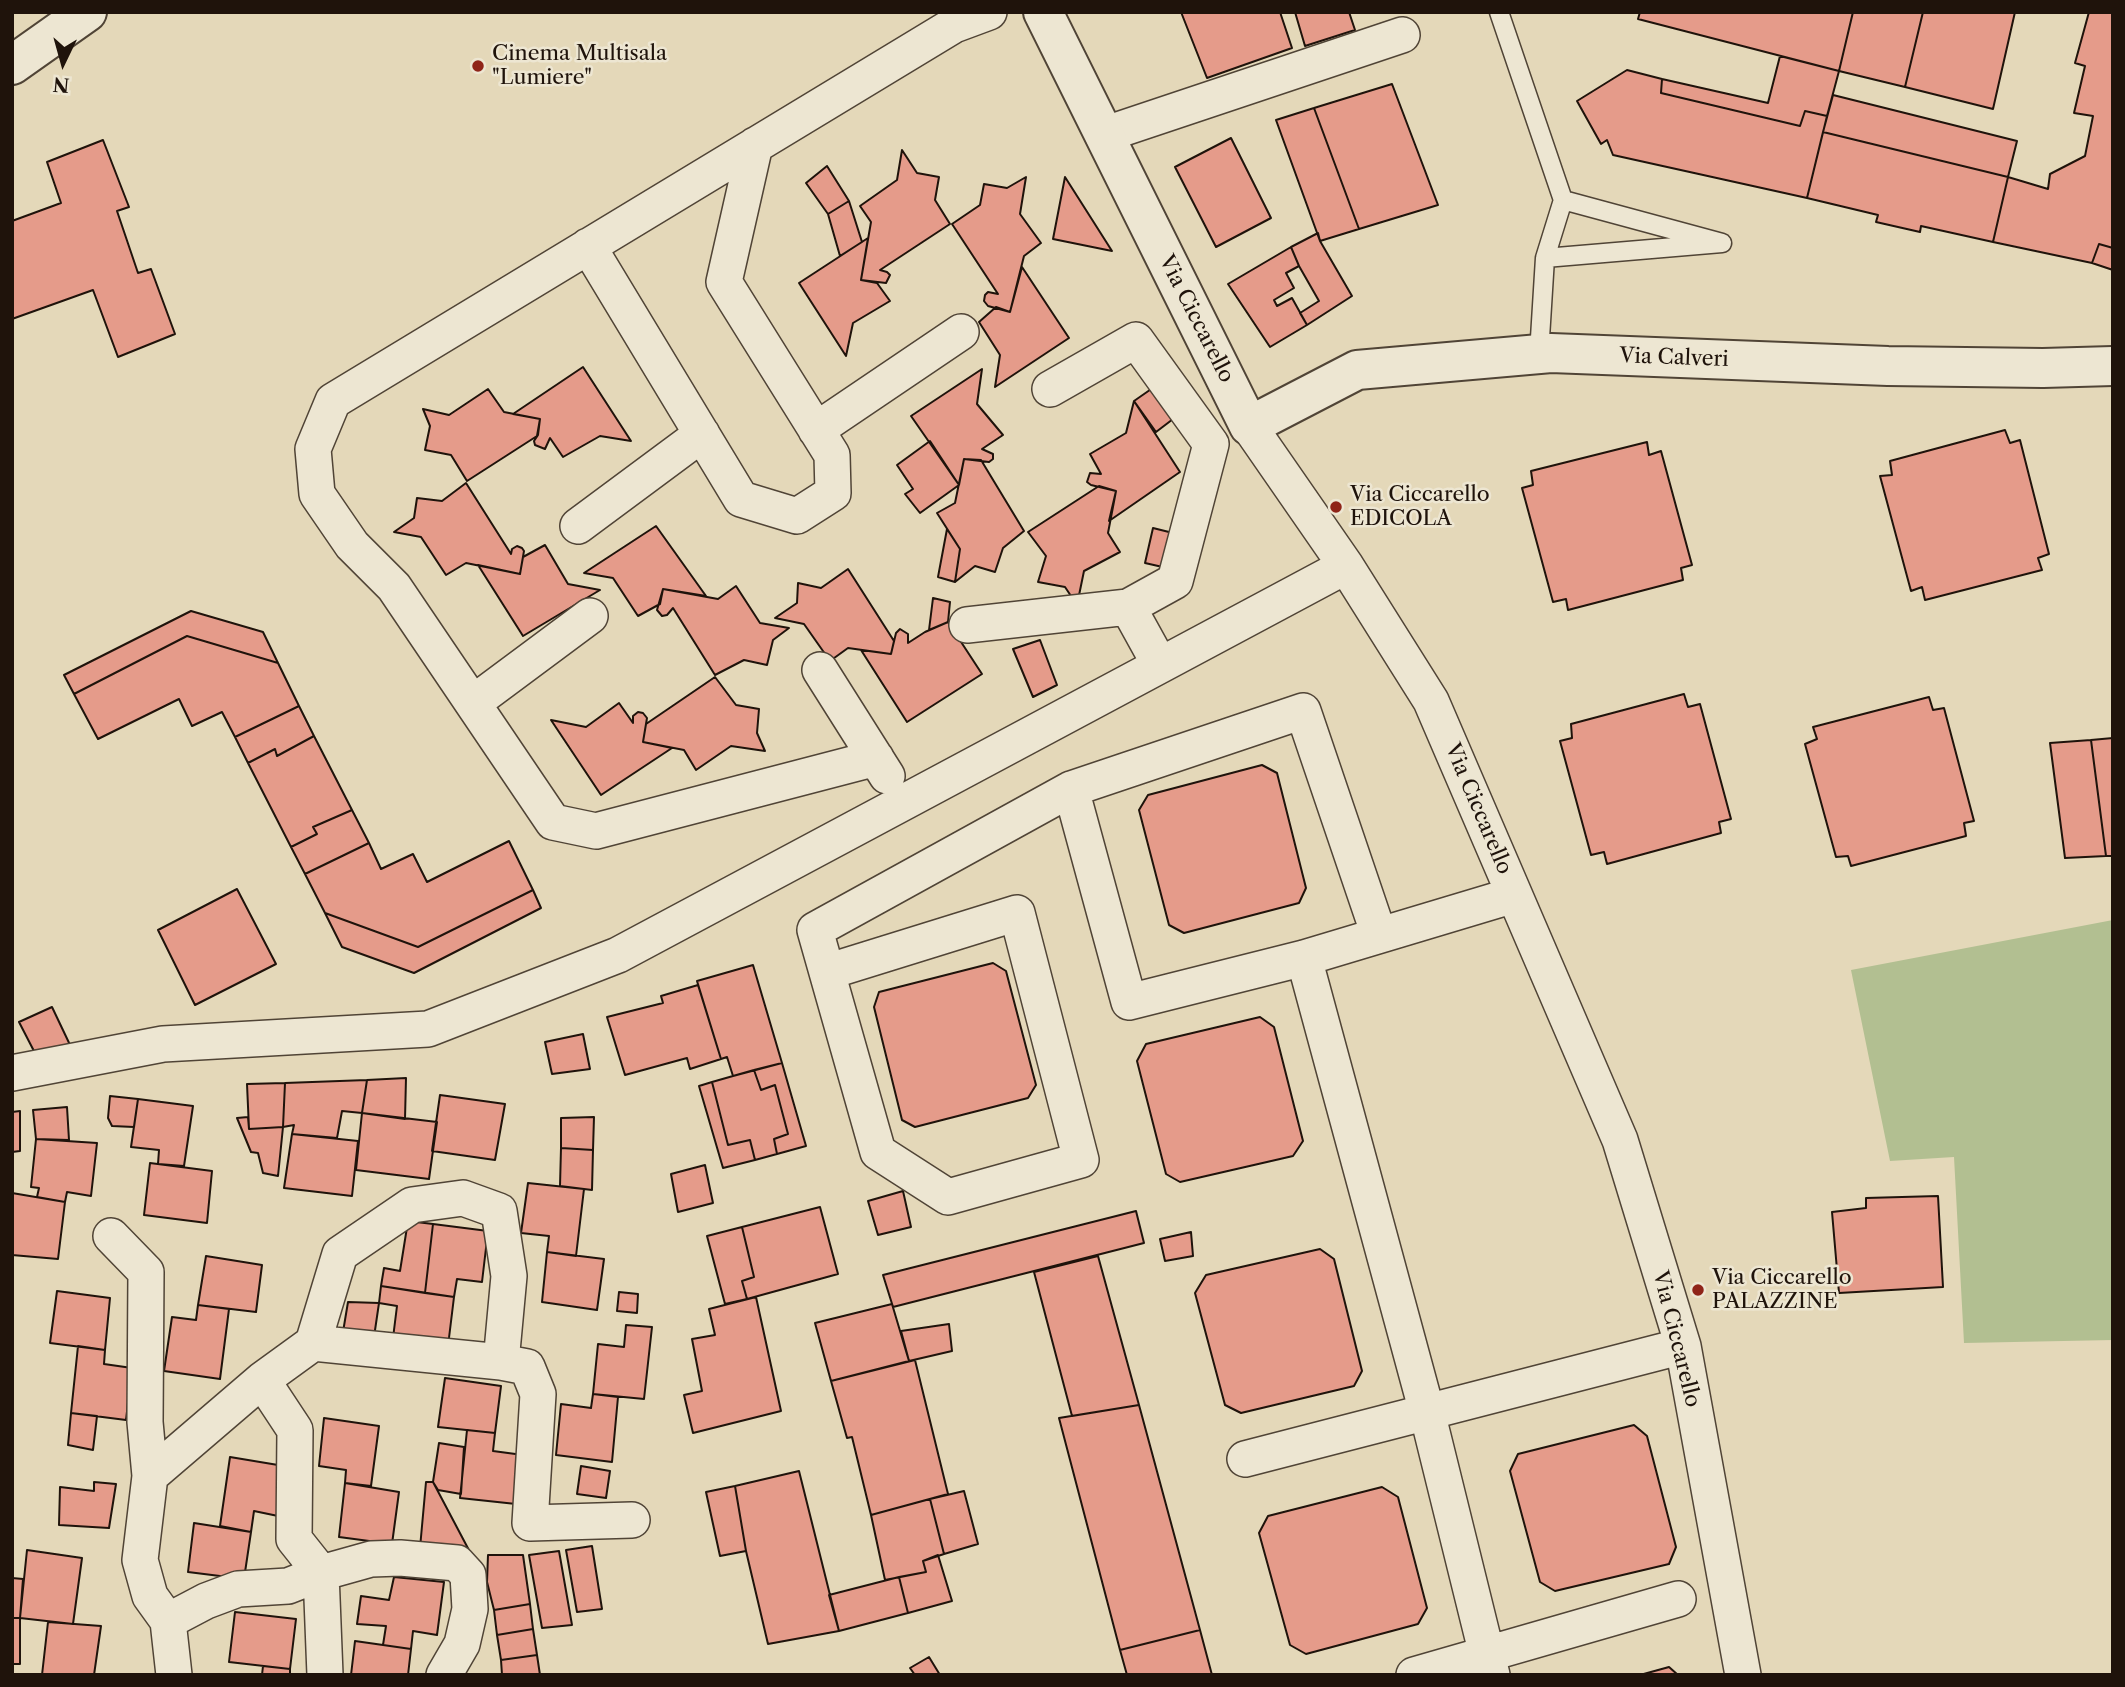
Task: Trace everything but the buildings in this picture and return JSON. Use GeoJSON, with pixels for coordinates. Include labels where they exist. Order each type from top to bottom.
{"type":"FeatureCollection","features":[{"type":"Feature","properties":{"kind":"street"},"geometry":{"type":"LineString","coordinates":[[12,65],[87,12]]}},
{"type":"Feature","properties":{"kind":"street"},"geometry":{"type":"LineString","coordinates":[[876,758],[596,831],[553,822],[394,587],[352,545],[317,494],[313,449],[333,401],[954,25],[989,12]]}},
{"type":"Feature","properties":{"kind":"street","name":"Via Ciccarello"},"geometry":{"type":"LineString","coordinates":[[1043,12],[1249,426],[1346,566],[1431,701],[1620,1140],[1683,1346],[1743,1675]]}},
{"type":"Feature","properties":{"kind":"street"},"geometry":{"type":"LineString","coordinates":[[1103,135],[1402,35]]}},
{"type":"Feature","properties":{"kind":"street"},"geometry":{"type":"LineString","coordinates":[[588,246],[741,499],[797,516],[833,493],[832,455],[724,282],[755,145]]}},
{"type":"Feature","properties":{"kind":"street"},"geometry":{"type":"LineString","coordinates":[[816,430],[961,332]]}},
{"type":"Feature","properties":{"kind":"street"},"geometry":{"type":"LineString","coordinates":[[967,625],[1128,607],[1175,581],[1211,444],[1136,340],[1050,389]]}},
{"type":"Feature","properties":{"kind":"street","name":"Via Calveri"},"geometry":{"type":"LineString","coordinates":[[1249,426],[1357,370],[1539,354],[1888,366],[2113,366]]}},
{"type":"Feature","properties":{"kind":"street"},"geometry":{"type":"LineString","coordinates":[[578,526],[702,435]]}},
{"type":"Feature","properties":{"kind":"street"},"geometry":{"type":"LineString","coordinates":[[12,1073],[163,1044],[428,1029],[618,955],[1346,566]]}},
{"type":"Feature","properties":{"kind":"street"},"geometry":{"type":"LineString","coordinates":[[1128,607],[1160,665]]}},
{"type":"Feature","properties":{"kind":"street"},"geometry":{"type":"LineString","coordinates":[[473,703],[590,615]]}},
{"type":"Feature","properties":{"kind":"street"},"geometry":{"type":"LineString","coordinates":[[820,670],[904,802]]}},
{"type":"Feature","properties":{"kind":"street"},"geometry":{"type":"LineString","coordinates":[[827,972],[1017,913],[1081,1160],[948,1197],[878,1152],[815,930],[1071,789],[1303,711],[1379,935]]}},
{"type":"Feature","properties":{"kind":"street"},"geometry":{"type":"LineString","coordinates":[[1071,789],[1129,1002],[1304,958],[1514,895]]}},
{"type":"Feature","properties":{"kind":"street"},"geometry":{"type":"LineString","coordinates":[[1304,958],[1427,1412],[1489,1664]]}},
{"type":"Feature","properties":{"kind":"street"},"geometry":{"type":"LineString","coordinates":[[150,1476],[262,1380],[313,1343],[340,1254],[412,1205],[463,1198],[499,1211],[509,1276],[501,1362]]}},
{"type":"Feature","properties":{"kind":"street"},"geometry":{"type":"LineString","coordinates":[[111,1236],[146,1272],[145,1422],[150,1476],[140,1560],[150,1596],[168,1621],[174,1675]]}},
{"type":"Feature","properties":{"kind":"street"},"geometry":{"type":"LineString","coordinates":[[313,1343],[527,1367],[538,1394],[530,1523],[632,1520]]}},
{"type":"Feature","properties":{"kind":"street"},"geometry":{"type":"LineString","coordinates":[[1245,1459],[1683,1346]]}},
{"type":"Feature","properties":{"kind":"street"},"geometry":{"type":"LineString","coordinates":[[262,1380],[295,1430],[293,1539],[321,1573],[325,1675]]}},
{"type":"Feature","properties":{"kind":"street"},"geometry":{"type":"LineString","coordinates":[[168,1621],[206,1601],[239,1589],[288,1586],[321,1573],[371,1559],[400,1558],[457,1563],[468,1575],[470,1609],[462,1644],[444,1675]]}},
{"type":"Feature","properties":{"kind":"street"},"geometry":{"type":"LineString","coordinates":[[1414,1675],[1489,1664],[1678,1599]]}},
{"type":"Feature","properties":{"kind":"lane"},"geometry":{"type":"LineString","coordinates":[[1499,12],[1563,200],[1545,258],[1539,354]]}},
{"type":"Feature","properties":{"kind":"lane"},"geometry":{"type":"LineString","coordinates":[[1545,258],[1722,243],[1563,200]]}},
{"type":"Feature","properties":{"kind":"green space"},"geometry":{"type":"Polygon","coordinates":[[[2113,920],[2113,1340],[1964,1343],[1954,1157],[1890,1161],[1851,970],[2113,920]]]}},
{"type":"Feature","properties":{"kind":"place","name":"Cinema Multisala \"Lumiere\""},"geometry":{"type":"Point","coordinates":[478,66]}},
{"type":"Feature","properties":{"kind":"place","name":"Via Ciccarello EDICOLA"},"geometry":{"type":"Point","coordinates":[1336,507]}},
{"type":"Feature","properties":{"kind":"place","name":"Via Ciccarello PALAZZINE"},"geometry":{"type":"Point","coordinates":[1698,1290]}}]}
